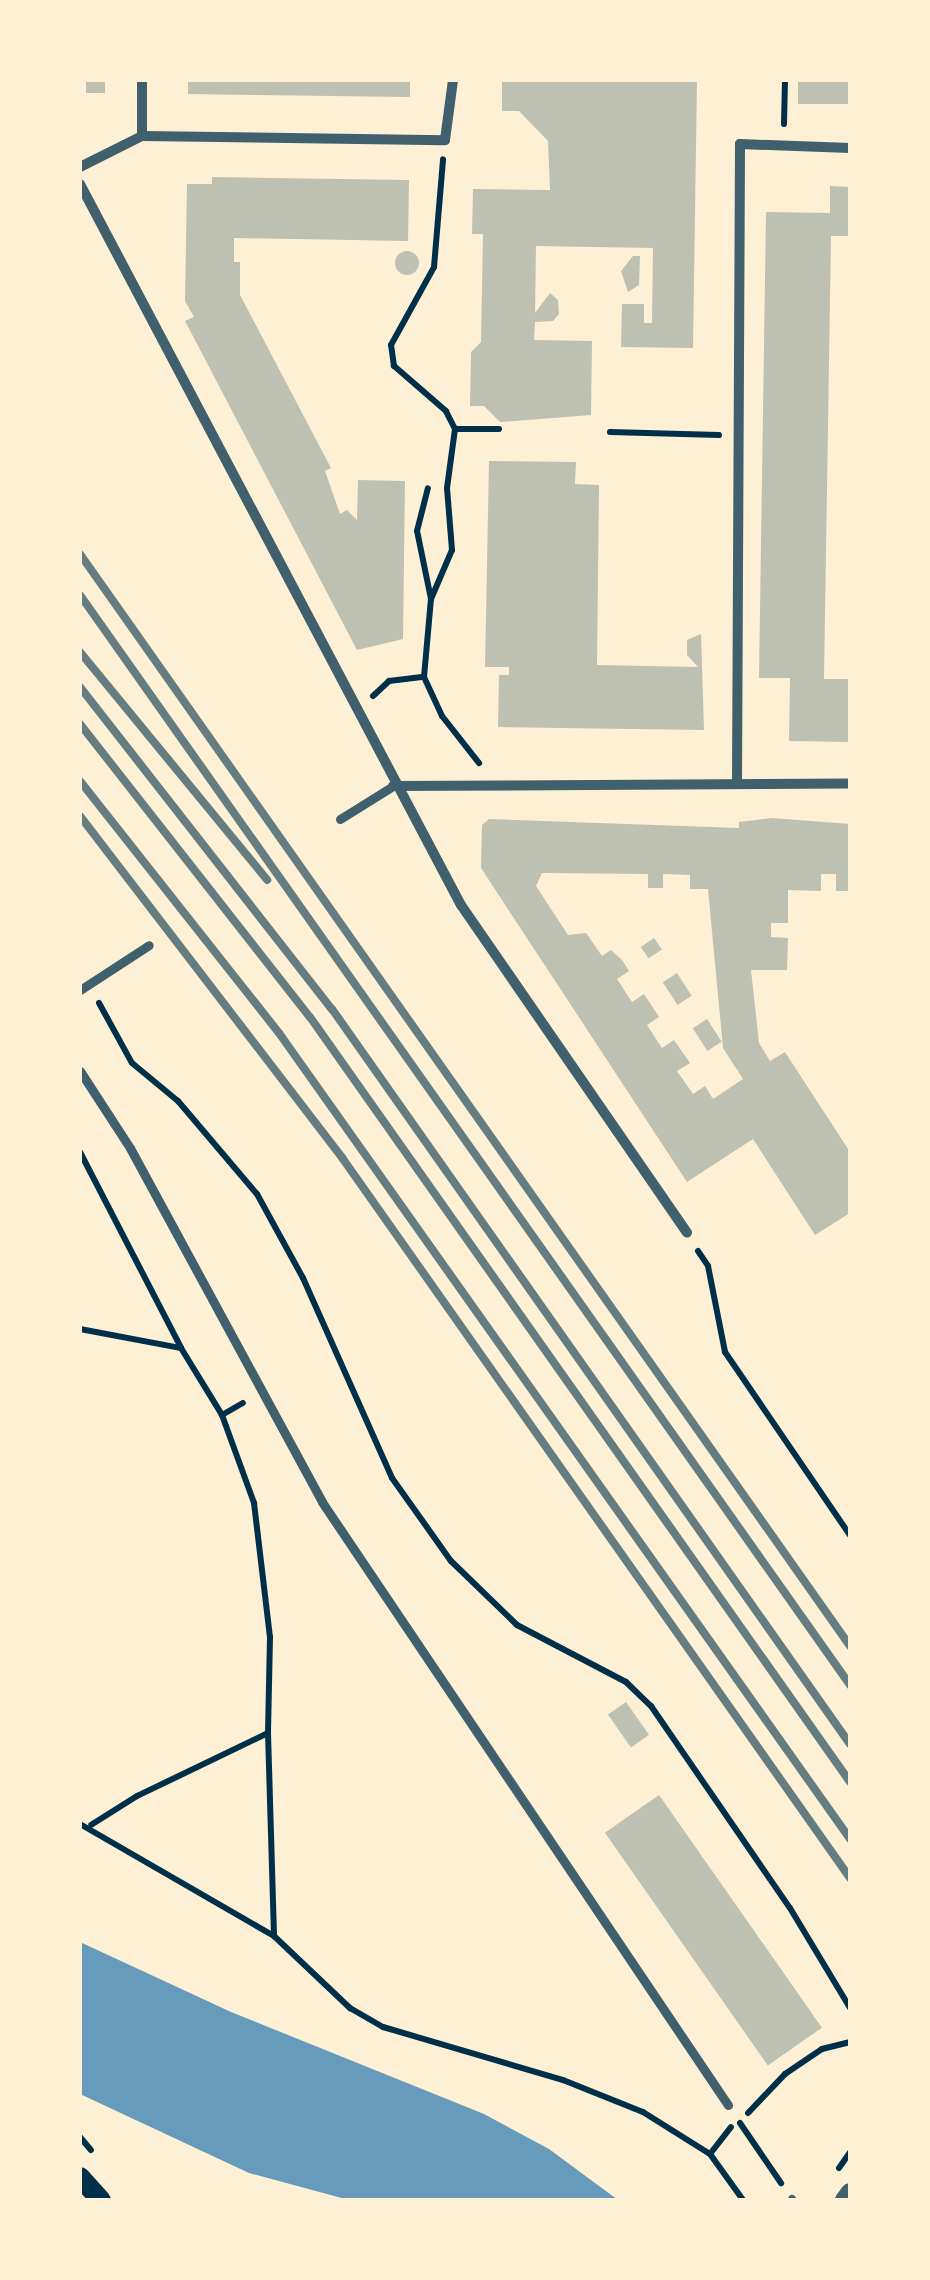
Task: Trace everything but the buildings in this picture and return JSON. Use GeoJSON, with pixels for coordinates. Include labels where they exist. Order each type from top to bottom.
{"type":"FeatureCollection","features":[{"type":"Feature","properties":{"kind":"main road"},"geometry":{"type":"LineString","coordinates":[[80,2177],[100,2200]]}},
{"type":"Feature","properties":{"kind":"street"},"geometry":{"type":"LineString","coordinates":[[142,80],[142,136]]}},
{"type":"Feature","properties":{"kind":"street"},"geometry":{"type":"LineString","coordinates":[[80,167],[142,136],[444,140],[453,80]]}},
{"type":"Feature","properties":{"kind":"street"},"geometry":{"type":"LineString","coordinates":[[737,783],[740,144],[850,148]]}},
{"type":"Feature","properties":{"kind":"street"},"geometry":{"type":"LineString","coordinates":[[80,184],[393,786],[461,905],[686,1233]]}},
{"type":"Feature","properties":{"kind":"street"},"geometry":{"type":"LineString","coordinates":[[340,819],[393,786],[850,784]]}},
{"type":"Feature","properties":{"kind":"street"},"geometry":{"type":"LineString","coordinates":[[84,988],[149,945]]}},
{"type":"Feature","properties":{"kind":"street"},"geometry":{"type":"LineString","coordinates":[[80,1071],[130,1148],[322,1502],[728,2105]]}},
{"type":"Feature","properties":{"kind":"street"},"geometry":{"type":"LineString","coordinates":[[844,2200],[850,2192]]}},
{"type":"Feature","properties":{"kind":"path"},"geometry":{"type":"LineString","coordinates":[[784,80],[784,146]]}},
{"type":"Feature","properties":{"kind":"path"},"geometry":{"type":"LineString","coordinates":[[430,599],[452,550],[447,488],[455,428],[446,411],[394,366],[391,345],[434,267],[444,140]]}},
{"type":"Feature","properties":{"kind":"path"},"geometry":{"type":"LineString","coordinates":[[455,428],[499,429]]}},
{"type":"Feature","properties":{"kind":"path"},"geometry":{"type":"LineString","coordinates":[[610,432],[736,435]]}},
{"type":"Feature","properties":{"kind":"path"},"geometry":{"type":"LineString","coordinates":[[428,488],[418,531],[430,599],[424,676],[442,716],[496,785]]}},
{"type":"Feature","properties":{"kind":"path"},"geometry":{"type":"LineString","coordinates":[[377,714],[374,696],[389,681],[424,676]]}},
{"type":"Feature","properties":{"kind":"path"},"geometry":{"type":"LineString","coordinates":[[84,988],[132,1063],[178,1101],[257,1194],[303,1278],[392,1478],[451,1561],[517,1625],[626,1682],[651,1706],[790,1908],[850,2008]]}},
{"type":"Feature","properties":{"kind":"path"},"geometry":{"type":"LineString","coordinates":[[80,1152],[181,1348],[222,1414],[254,1503],[270,1637],[268,1733],[274,1936]]}},
{"type":"Feature","properties":{"kind":"path"},"geometry":{"type":"LineString","coordinates":[[686,1233],[708,1266],[724,1352],[850,1535]]}},
{"type":"Feature","properties":{"kind":"path"},"geometry":{"type":"LineString","coordinates":[[80,1329],[181,1348]]}},
{"type":"Feature","properties":{"kind":"path"},"geometry":{"type":"LineString","coordinates":[[91,1825],[268,1733]]}},
{"type":"Feature","properties":{"kind":"path"},"geometry":{"type":"LineString","coordinates":[[80,1824],[91,1825],[274,1936],[350,2008],[383,2027],[563,2080],[643,2112],[710,2154],[743,2200]]}},
{"type":"Feature","properties":{"kind":"path"},"geometry":{"type":"LineString","coordinates":[[710,2154],[738,2119],[785,2074],[822,2050],[850,2042]]}},
{"type":"Feature","properties":{"kind":"path"},"geometry":{"type":"LineString","coordinates":[[738,2119],[792,2199]]}},
{"type":"Feature","properties":{"kind":"water"},"geometry":{"type":"Polygon","coordinates":[[[80,1942],[231,2012],[484,2114],[549,2149],[618,2200],[349,2200],[249,2173],[80,2094],[80,1942]]]}},
{"type":"Feature","properties":{"kind":"railway"},"geometry":{"type":"LineString","coordinates":[[80,554],[850,1646]]}},
{"type":"Feature","properties":{"kind":"railway"},"geometry":{"type":"LineString","coordinates":[[80,595],[850,1685]]}},
{"type":"Feature","properties":{"kind":"railway"},"geometry":{"type":"LineString","coordinates":[[80,652],[267,880]]}},
{"type":"Feature","properties":{"kind":"railway"},"geometry":{"type":"LineString","coordinates":[[80,687],[332,1009],[850,1744]]}},
{"type":"Feature","properties":{"kind":"railway"},"geometry":{"type":"LineString","coordinates":[[80,724],[310,1017],[850,1782]]}},
{"type":"Feature","properties":{"kind":"railway"},"geometry":{"type":"LineString","coordinates":[[80,781],[279,1033],[850,1839]]}},
{"type":"Feature","properties":{"kind":"railway"},"geometry":{"type":"LineString","coordinates":[[80,816],[343,1159],[850,1878]]}}]}
